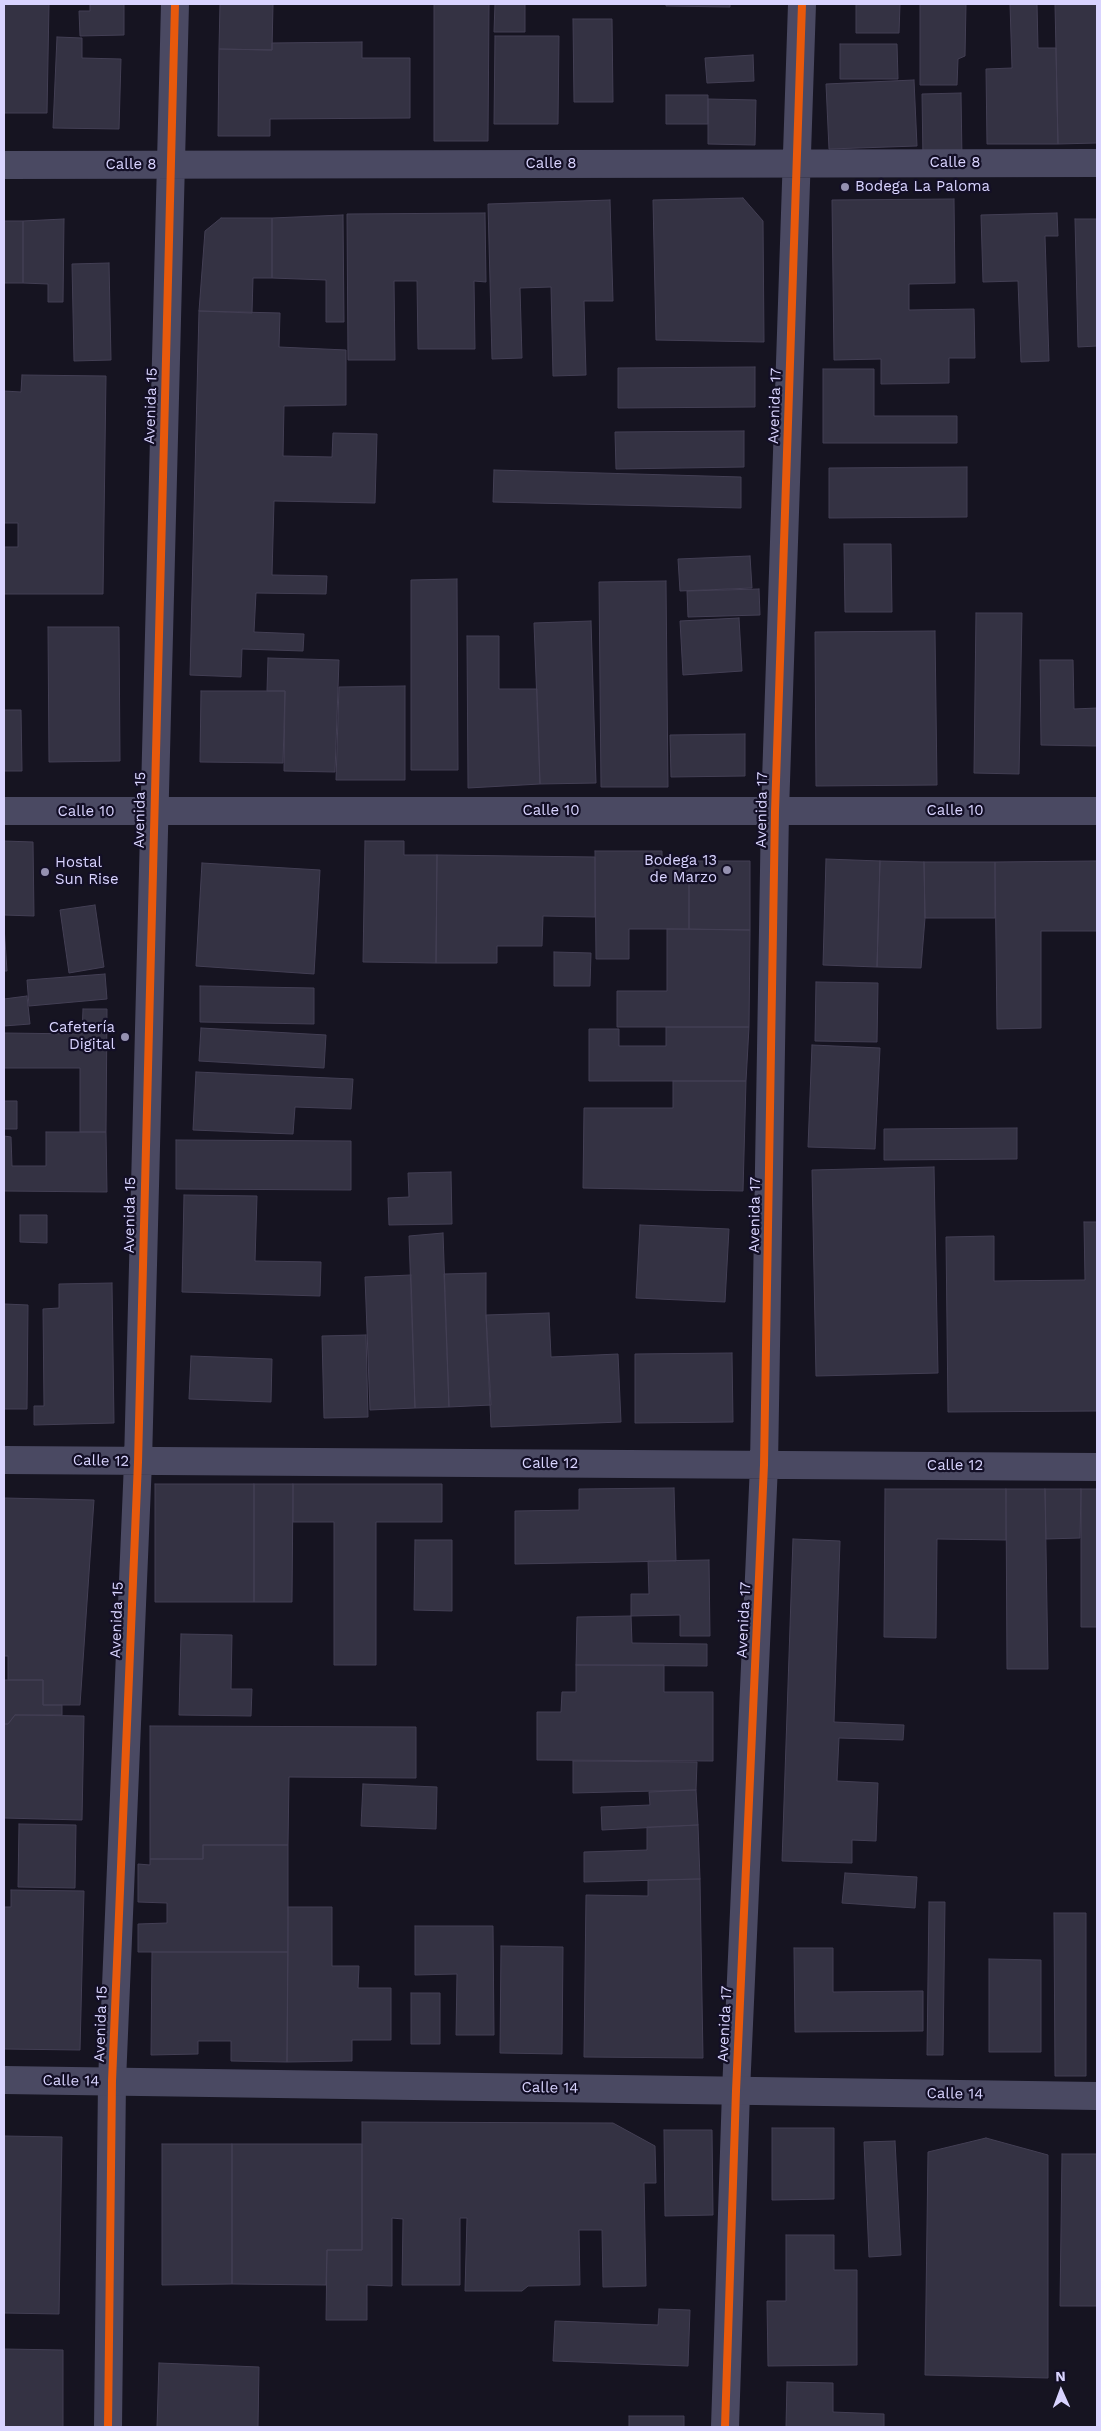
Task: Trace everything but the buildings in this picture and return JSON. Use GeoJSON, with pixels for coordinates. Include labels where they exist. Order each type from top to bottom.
{"type":"FeatureCollection","features":[{"type":"Feature","properties":{"kind":"street","name":"Avenida 15"},"geometry":{"type":"LineString","coordinates":[[108,2427],[112,2082],[138,1462],[175,4]]}},
{"type":"Feature","properties":{"kind":"street","name":"Avenida 17"},"geometry":{"type":"LineString","coordinates":[[725,2427],[736,2091],[764,1465],[776,811],[802,4]]}},
{"type":"Feature","properties":{"kind":"street","name":"Calle 8"},"geometry":{"type":"LineString","coordinates":[[4,165],[1097,163]]}},
{"type":"Feature","properties":{"kind":"street","name":"Calle 10"},"geometry":{"type":"LineString","coordinates":[[4,812],[1097,811]]}},
{"type":"Feature","properties":{"kind":"street","name":"Calle 12"},"geometry":{"type":"LineString","coordinates":[[4,1460],[1097,1467]]}},
{"type":"Feature","properties":{"kind":"street","name":"Calle 14"},"geometry":{"type":"LineString","coordinates":[[4,2080],[1097,2096]]}},
{"type":"Feature","properties":{"kind":"cycle path"},"geometry":{"type":"LineString","coordinates":[[108,2427],[112,2081],[138,1462],[175,4]]}},
{"type":"Feature","properties":{"kind":"cycle path"},"geometry":{"type":"LineString","coordinates":[[725,2427],[736,2091],[764,1465],[775,811],[802,4]]}},
{"type":"Feature","properties":{"kind":"place","name":"Bodega La Paloma"},"geometry":{"type":"Point","coordinates":[845,187]}},
{"type":"Feature","properties":{"kind":"place","name":"Bodega 13 de Marzo"},"geometry":{"type":"Point","coordinates":[727,870]}},
{"type":"Feature","properties":{"kind":"place","name":"Hostal Sun Rise"},"geometry":{"type":"Point","coordinates":[45,872]}},
{"type":"Feature","properties":{"kind":"place","name":"Cafetería Digital"},"geometry":{"type":"Point","coordinates":[125,1037]}}]}
